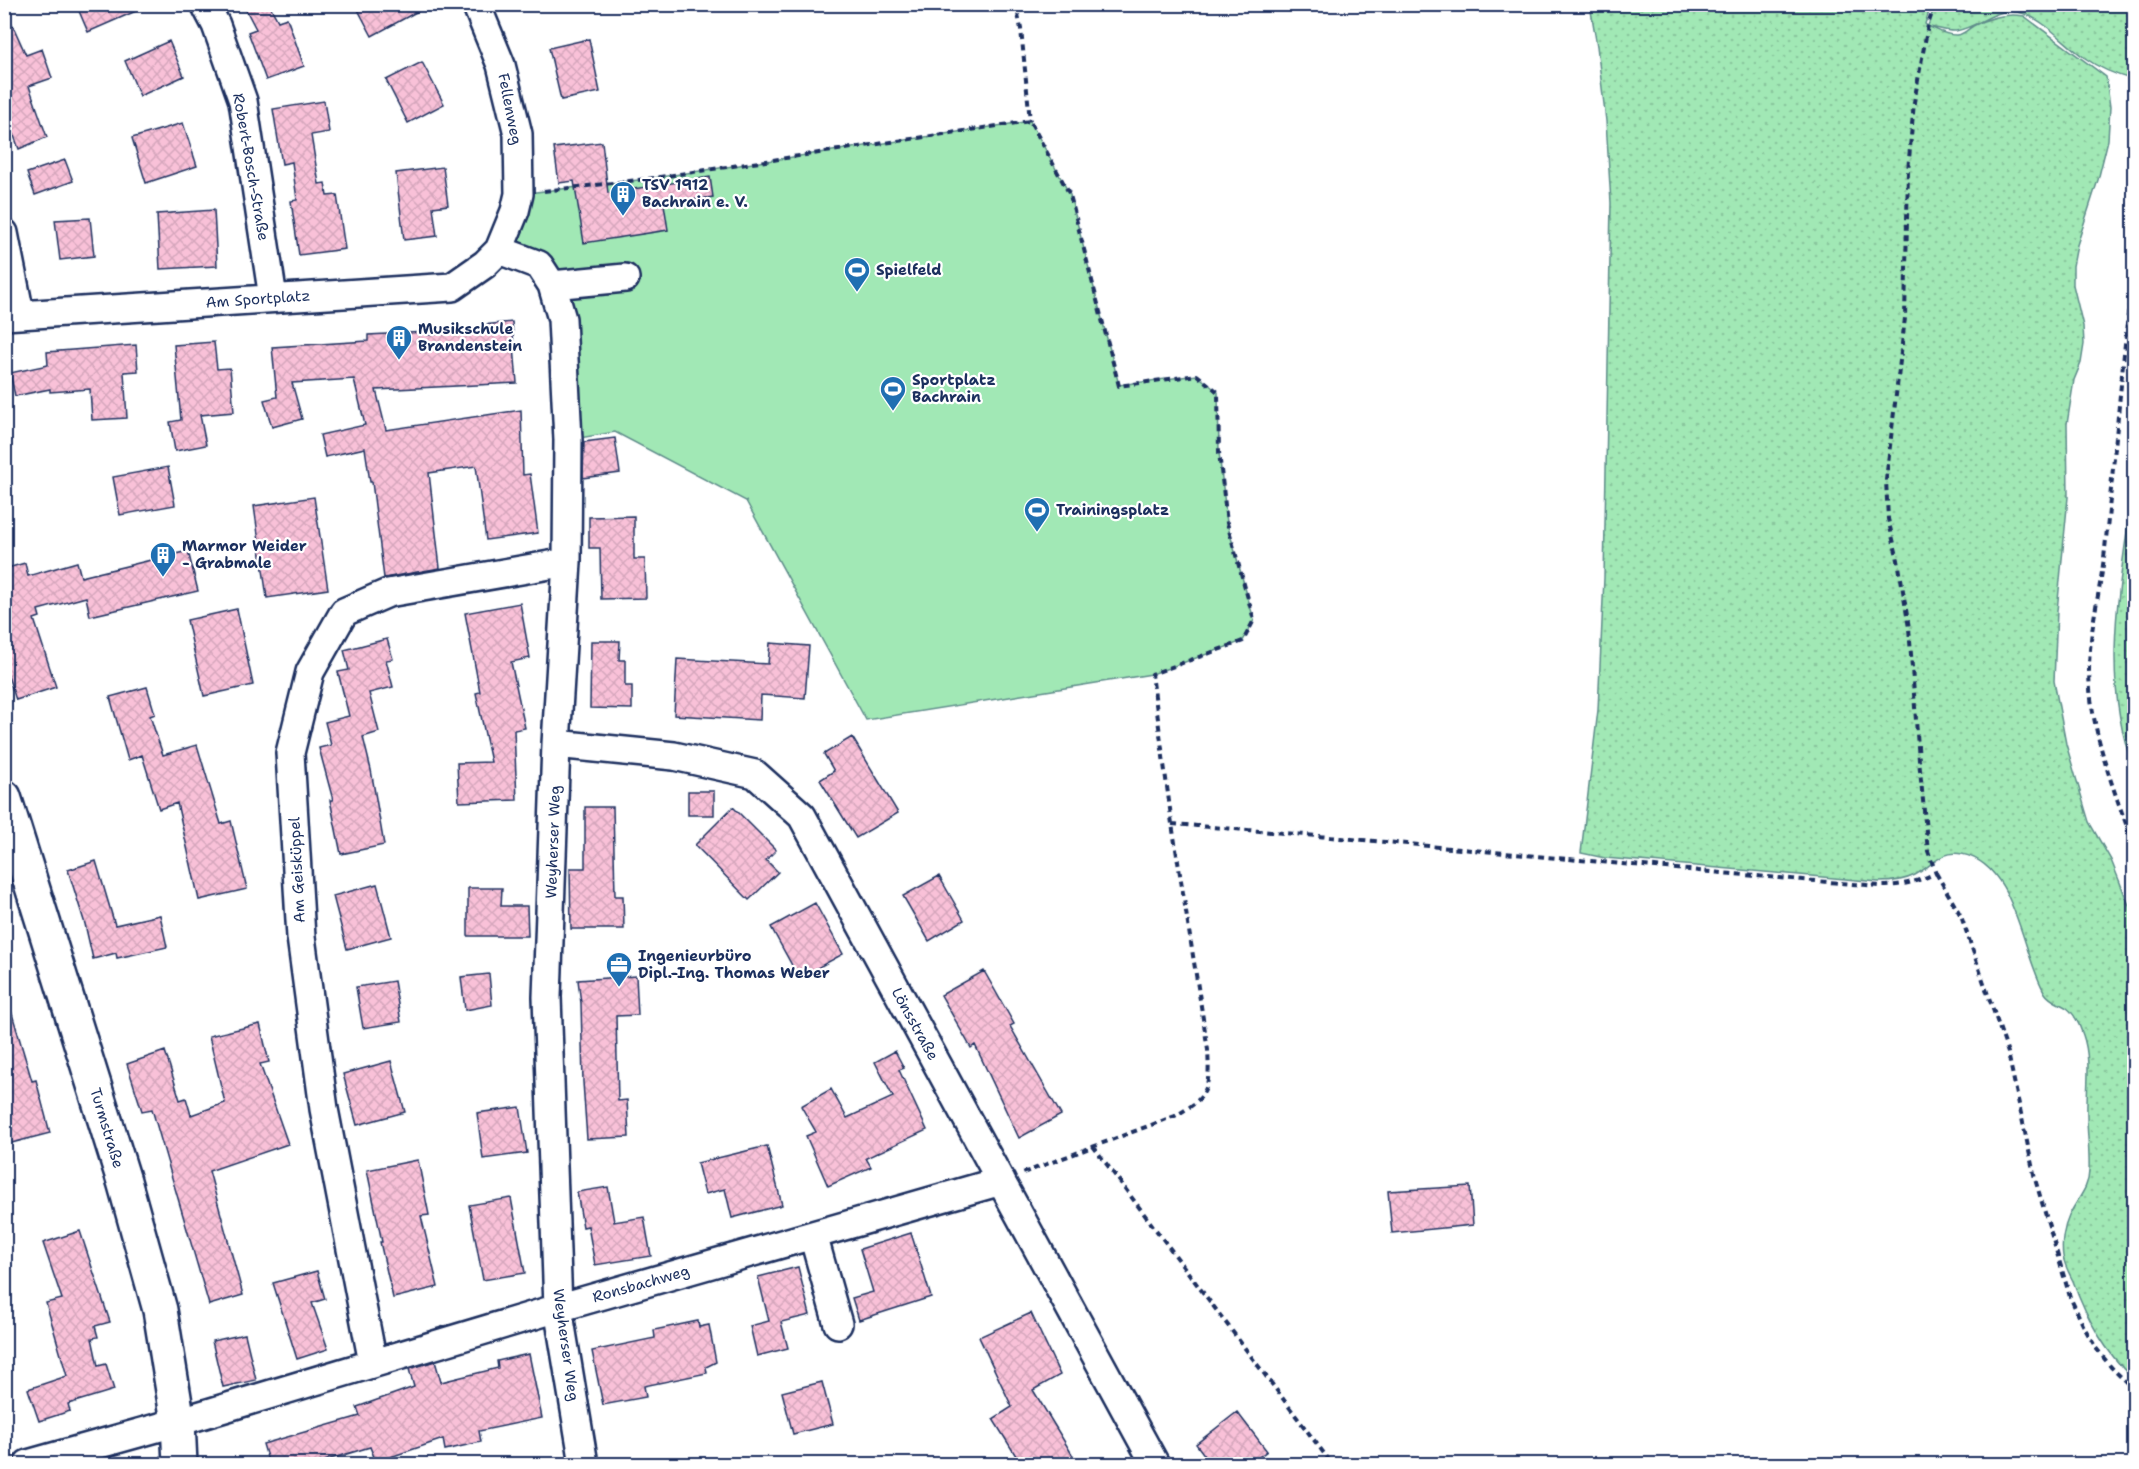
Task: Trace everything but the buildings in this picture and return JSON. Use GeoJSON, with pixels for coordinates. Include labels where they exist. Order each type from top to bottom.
{"type":"FeatureCollection","features":[{"type":"Feature","properties":{"kind":"main road","name":"Turmstraße"},"geometry":{"type":"LineString","coordinates":[[4,797],[61,976],[151,1278],[162,1320],[178,1422],[180,1464]]}},
{"type":"Feature","properties":{"kind":"street","name":"Robert-Bosch-Straße"},"geometry":{"type":"LineString","coordinates":[[205,4],[216,25],[243,101],[273,298]]}},
{"type":"Feature","properties":{"kind":"street","name":"Fellenweg"},"geometry":{"type":"LineString","coordinates":[[476,4],[501,65],[518,134],[519,194],[515,211],[499,250]]}},
{"type":"Feature","properties":{"kind":"street"},"geometry":{"type":"LineString","coordinates":[[4,233],[12,315]]}},
{"type":"Feature","properties":{"kind":"street","name":"Am Sportplatz"},"geometry":{"type":"LineString","coordinates":[[12,315],[452,287],[485,264],[499,250]]}},
{"type":"Feature","properties":{"kind":"street","name":"Weyherser Weg"},"geometry":{"type":"LineString","coordinates":[[499,250],[539,266],[552,285],[561,319],[568,440],[567,562],[556,744],[547,997],[558,1308],[584,1464]]}},
{"type":"Feature","properties":{"kind":"street"},"geometry":{"type":"LineString","coordinates":[[552,285],[625,278]]}},
{"type":"Feature","properties":{"kind":"street","name":"Am Geisküppel"},"geometry":{"type":"LineString","coordinates":[[373,1363],[324,1109],[301,937],[290,753],[310,672],[344,612],[388,593],[567,562]]}},
{"type":"Feature","properties":{"kind":"street","name":"Lönsstraße"},"geometry":{"type":"LineString","coordinates":[[556,744],[674,756],[755,774],[802,816],[1155,1464]]}},
{"type":"Feature","properties":{"kind":"street","name":"Ronsbachweg"},"geometry":{"type":"LineString","coordinates":[[28,1464],[1001,1181]]}},
{"type":"Feature","properties":{"kind":"street"},"geometry":{"type":"LineString","coordinates":[[813,1235],[838,1324]]}},
{"type":"Feature","properties":{"kind":"path"},"geometry":{"type":"LineString","coordinates":[[1016,4],[1022,29],[1030,121],[1070,195],[1119,386],[1197,375],[1218,392],[1219,452],[1227,523],[1254,620],[1244,641],[1152,674],[1172,824],[1208,1050],[1209,1077],[1204,1094],[1192,1107],[1175,1116],[1027,1171]]}},
{"type":"Feature","properties":{"kind":"path"},"geometry":{"type":"LineString","coordinates":[[1935,4],[1928,26],[1914,102],[1908,171],[1905,318],[1886,480],[1888,519],[1898,560],[1909,628],[1918,760],[1928,851],[1936,873],[1961,916],[2008,1053],[2035,1179],[2070,1297],[2096,1348],[2134,1390]]}},
{"type":"Feature","properties":{"kind":"path"},"geometry":{"type":"LineString","coordinates":[[519,194],[647,179],[1030,121]]}},
{"type":"Feature","properties":{"kind":"path"},"geometry":{"type":"LineString","coordinates":[[2134,259],[2116,420],[2105,551],[2090,671],[2095,721],[2113,785],[2134,846]]}},
{"type":"Feature","properties":{"kind":"path"},"geometry":{"type":"LineString","coordinates":[[1172,824],[1305,834],[1719,874],[1879,886],[1917,882],[1936,873]]}},
{"type":"Feature","properties":{"kind":"path"},"geometry":{"type":"LineString","coordinates":[[1093,1146],[1332,1464]]}},
{"type":"Feature","properties":{"kind":"green space"},"geometry":{"type":"Polygon","coordinates":[[[1590,5],[1931,5],[1925,24],[1928,26],[1935,5],[2134,5],[2134,80],[2096,65],[2041,23],[2015,11],[1998,13],[1956,31],[1930,27],[1946,34],[1957,35],[1992,18],[2004,15],[2024,16],[2106,77],[2110,107],[2108,140],[2073,266],[2073,285],[2083,326],[2084,344],[2081,363],[2074,380],[2067,424],[2068,497],[2057,611],[2054,681],[2066,744],[2089,822],[2111,860],[2134,918],[2134,1380],[2114,1358],[2098,1334],[2063,1256],[2066,1225],[2085,1189],[2088,1177],[2086,1045],[2072,1013],[2045,993],[2015,913],[2006,892],[1995,875],[1980,861],[1955,853],[1943,856],[1910,877],[1897,881],[1879,882],[1605,858],[1581,853],[1598,710],[1604,578],[1611,203],[1606,121],[1590,5]]]}},
{"type":"Feature","properties":{"kind":"green space","name":"Sportplatz Bachrain"},"geometry":{"type":"Polygon","coordinates":[[[1030,121],[1070,195],[1119,385],[1197,375],[1218,392],[1219,452],[1227,523],[1254,620],[1243,641],[1152,674],[866,720],[746,501],[615,432],[568,440],[552,285],[499,250],[519,194],[647,179],[1030,121]]]}},
{"type":"Feature","properties":{"kind":"green space"},"geometry":{"type":"Polygon","coordinates":[[[2134,482],[2134,769],[2123,734],[2117,699],[2115,663],[2119,590],[2134,482]]]}},
{"type":"Feature","properties":{"kind":"place","name":"TSV 1912 Bachrain e. V."},"geometry":{"type":"Point","coordinates":[623,217]}},
{"type":"Feature","properties":{"kind":"place","name":"Spielfeld"},"geometry":{"type":"Point","coordinates":[857,293]}},
{"type":"Feature","properties":{"kind":"place","name":"Musikschule Brandenstein"},"geometry":{"type":"Point","coordinates":[399,361]}},
{"type":"Feature","properties":{"kind":"place","name":"Sportplatz Bachrain"},"geometry":{"type":"Point","coordinates":[893,412]}},
{"type":"Feature","properties":{"kind":"place","name":"Trainingsplatz"},"geometry":{"type":"Point","coordinates":[1037,533]}},
{"type":"Feature","properties":{"kind":"place","name":"Marmor Weider - Grabmale"},"geometry":{"type":"Point","coordinates":[163,578]}},
{"type":"Feature","properties":{"kind":"place","name":"Ingenieurbüro Dipl.-Ing. Thomas Weber"},"geometry":{"type":"Point","coordinates":[619,988]}}]}
